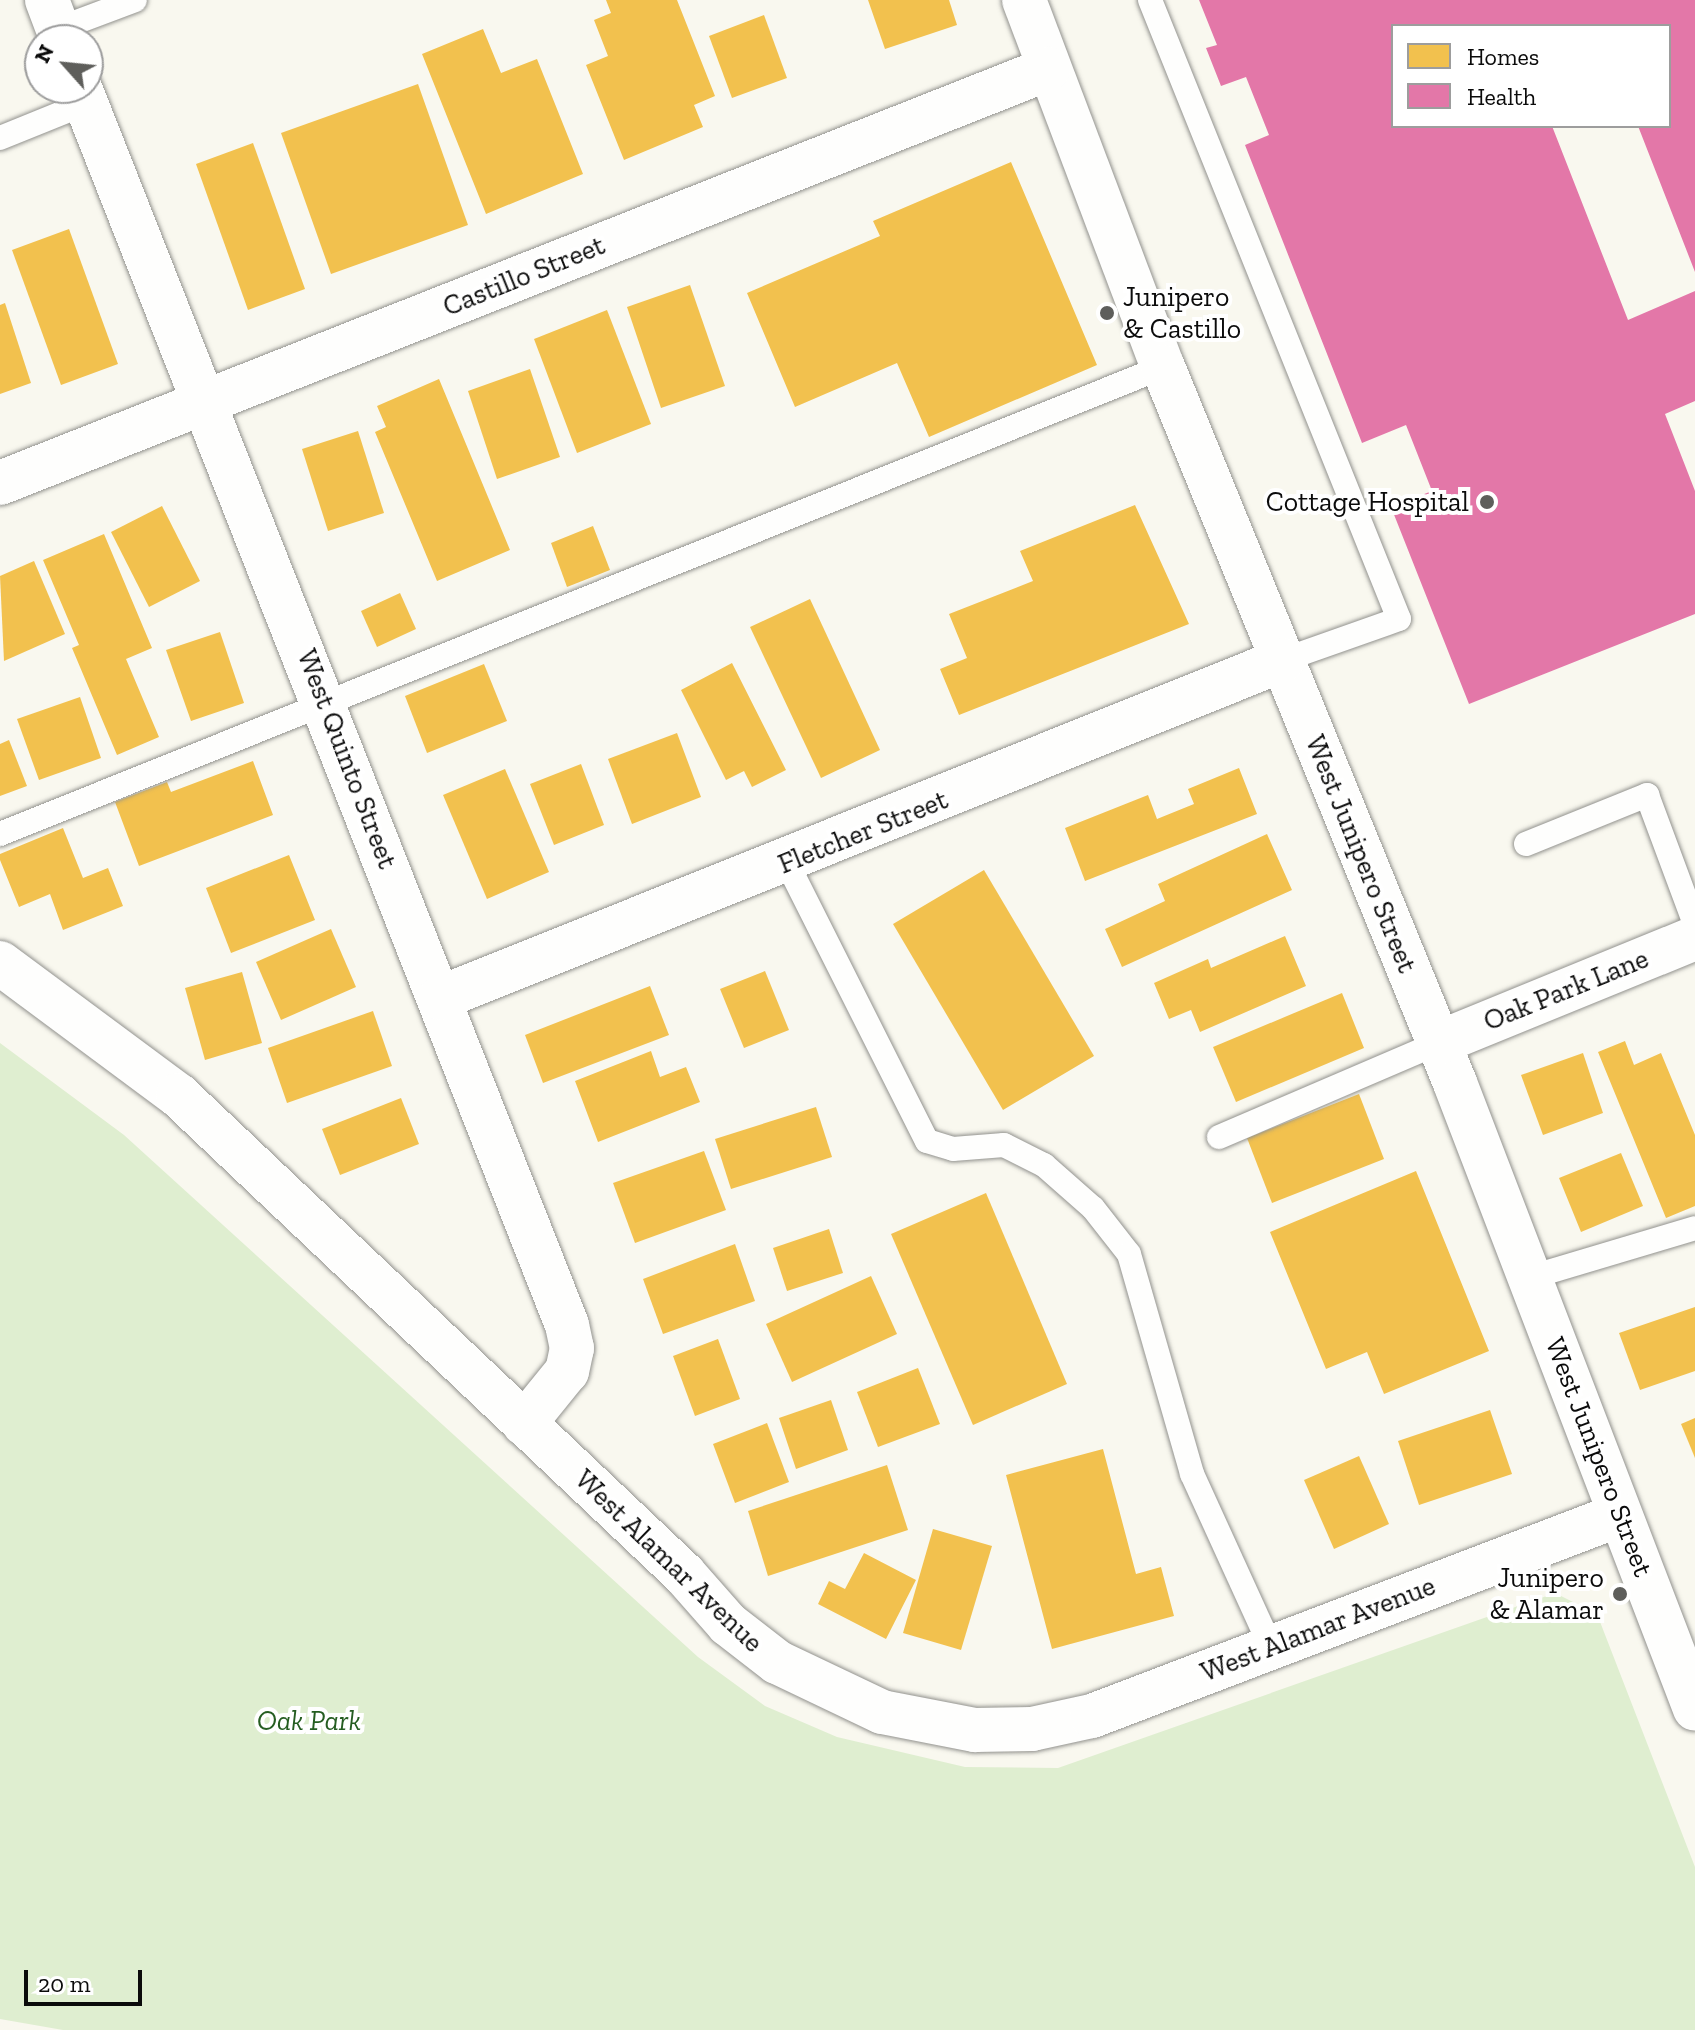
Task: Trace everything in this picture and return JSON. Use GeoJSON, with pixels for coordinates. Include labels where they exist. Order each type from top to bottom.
{"type":"FeatureCollection","features":[{"type":"Feature","properties":{"kind":"street","name":"West Junipero Street"},"geometry":{"type":"LineString","coordinates":[[1024,0],[1163,367],[1531,1277],[1695,1709]]}},
{"type":"Feature","properties":{"kind":"street","name":"Castillo Street"},"geometry":{"type":"LineString","coordinates":[[0,483],[1048,69]]}},
{"type":"Feature","properties":{"kind":"street","name":"West Quinto Street"},"geometry":{"type":"LineString","coordinates":[[86,104],[440,998],[572,1348],[567,1371],[524,1424]]}},
{"type":"Feature","properties":{"kind":"street","name":"Fletcher Street"},"geometry":{"type":"LineString","coordinates":[[440,998],[787,863],[1283,660]]}},
{"type":"Feature","properties":{"kind":"street","name":"Oak Park Lane"},"geometry":{"type":"LineString","coordinates":[[1438,1043],[1695,938]]}},
{"type":"Feature","properties":{"kind":"street","name":"West Alamar Avenue"},"geometry":{"type":"LineString","coordinates":[[0,963],[178,1095],[684,1574],[728,1624],[777,1662],[882,1712],[975,1730],[1032,1729],[1092,1716],[1619,1515]]}},
{"type":"Feature","properties":{"kind":"lane"},"geometry":{"type":"LineString","coordinates":[[56,23],[135,0]]}},
{"type":"Feature","properties":{"kind":"lane"},"geometry":{"type":"LineString","coordinates":[[1150,0],[1399,619],[1283,660]]}},
{"type":"Feature","properties":{"kind":"lane"},"geometry":{"type":"LineString","coordinates":[[0,138],[67,104]]}},
{"type":"Feature","properties":{"kind":"lane"},"geometry":{"type":"LineString","coordinates":[[0,834],[324,701],[1163,367]]}},
{"type":"Feature","properties":{"kind":"lane"},"geometry":{"type":"LineString","coordinates":[[1526,844],[1647,795],[1695,924]]}},
{"type":"Feature","properties":{"kind":"lane"},"geometry":{"type":"LineString","coordinates":[[787,863],[927,1141],[953,1149],[1004,1145],[1044,1165],[1093,1208],[1129,1254],[1192,1474],[1271,1647]]}},
{"type":"Feature","properties":{"kind":"lane"},"geometry":{"type":"LineString","coordinates":[[1219,1137],[1438,1043]]}},
{"type":"Feature","properties":{"kind":"lane"},"geometry":{"type":"LineString","coordinates":[[1531,1277],[1695,1228]]}},
{"type":"Feature","properties":{"kind":"green space","name":"Oak Park"},"geometry":{"type":"Polygon","coordinates":[[[0,1043],[124,1135],[698,1657],[765,1706],[837,1737],[965,1767],[1058,1768],[1555,1593],[1597,1614],[1695,1867],[1695,2030],[63,2030],[0,2019],[0,1043]]]}},
{"type":"Feature","properties":{"kind":"building: Homes"},"geometry":{"type":"Polygon","coordinates":[[[606,0],[677,0],[715,96],[694,105],[703,127],[624,160],[586,65],[608,56],[594,20],[611,13],[606,0]]]}},
{"type":"Feature","properties":{"kind":"building: Homes"},"geometry":{"type":"Polygon","coordinates":[[[868,0],[949,0],[957,25],[885,49],[868,0]]]}},
{"type":"Feature","properties":{"kind":"building: Homes"},"geometry":{"type":"Polygon","coordinates":[[[764,15],[787,78],[732,98],[709,36],[764,15]]]}},
{"type":"Feature","properties":{"kind":"building: Homes"},"geometry":{"type":"Polygon","coordinates":[[[483,29],[501,73],[537,59],[583,174],[486,214],[422,54],[483,29]]]}},
{"type":"Feature","properties":{"kind":"building: Homes"},"geometry":{"type":"Polygon","coordinates":[[[418,84],[468,225],[331,274],[281,133],[418,84]]]}},
{"type":"Feature","properties":{"kind":"building: Homes"},"geometry":{"type":"Polygon","coordinates":[[[253,143],[305,289],[248,310],[196,164],[253,143]]]}},
{"type":"Feature","properties":{"kind":"building: Homes"},"geometry":{"type":"Polygon","coordinates":[[[1011,162],[1097,365],[929,437],[897,363],[795,407],[747,293],[880,236],[873,221],[1011,162]]]}},
{"type":"Feature","properties":{"kind":"building: Homes"},"geometry":{"type":"Polygon","coordinates":[[[69,229],[118,364],[61,385],[12,250],[69,229]]]}},
{"type":"Feature","properties":{"kind":"building: Homes"},"geometry":{"type":"Polygon","coordinates":[[[690,285],[725,386],[661,408],[627,307],[690,285]]]}},
{"type":"Feature","properties":{"kind":"building: Homes"},"geometry":{"type":"Polygon","coordinates":[[[5,303],[31,383],[0,394],[0,305],[5,303]]]}},
{"type":"Feature","properties":{"kind":"building: Homes"},"geometry":{"type":"Polygon","coordinates":[[[607,310],[651,424],[577,453],[534,339],[607,310]]]}},
{"type":"Feature","properties":{"kind":"building: Homes"},"geometry":{"type":"Polygon","coordinates":[[[530,369],[560,457],[497,479],[468,391],[530,369]]]}},
{"type":"Feature","properties":{"kind":"building: Homes"},"geometry":{"type":"Polygon","coordinates":[[[439,379],[510,550],[437,581],[375,432],[386,427],[377,406],[439,379]]]}},
{"type":"Feature","properties":{"kind":"building: Homes"},"geometry":{"type":"Polygon","coordinates":[[[358,431],[384,513],[328,531],[302,449],[358,431]]]}},
{"type":"Feature","properties":{"kind":"building: Homes"},"geometry":{"type":"Polygon","coordinates":[[[1135,505],[1189,624],[959,715],[940,669],[967,658],[949,614],[1033,581],[1020,551],[1135,505]]]}},
{"type":"Feature","properties":{"kind":"building: Homes"},"geometry":{"type":"Polygon","coordinates":[[[162,506],[200,581],[149,607],[111,532],[162,506]]]}},
{"type":"Feature","properties":{"kind":"building: Homes"},"geometry":{"type":"Polygon","coordinates":[[[593,526],[610,570],[567,587],[551,543],[593,526]]]}},
{"type":"Feature","properties":{"kind":"building: Homes"},"geometry":{"type":"Polygon","coordinates":[[[104,534],[152,648],[126,659],[159,737],[117,755],[72,648],[79,645],[43,560],[104,534]]]}},
{"type":"Feature","properties":{"kind":"building: Homes"},"geometry":{"type":"Polygon","coordinates":[[[34,561],[65,634],[4,661],[0,576],[34,561]]]}},
{"type":"Feature","properties":{"kind":"building: Homes"},"geometry":{"type":"Polygon","coordinates":[[[400,593],[416,629],[377,647],[361,611],[400,593]]]}},
{"type":"Feature","properties":{"kind":"building: Homes"},"geometry":{"type":"Polygon","coordinates":[[[810,599],[880,750],[821,778],[750,627],[810,599]]]}},
{"type":"Feature","properties":{"kind":"building: Homes"},"geometry":{"type":"Polygon","coordinates":[[[220,632],[244,703],[191,721],[166,650],[220,632]]]}},
{"type":"Feature","properties":{"kind":"building: Homes"},"geometry":{"type":"Polygon","coordinates":[[[732,663],[786,770],[752,787],[744,771],[726,780],[681,690],[732,663]]]}},
{"type":"Feature","properties":{"kind":"building: Homes"},"geometry":{"type":"Polygon","coordinates":[[[484,664],[507,721],[427,753],[405,696],[484,664]]]}},
{"type":"Feature","properties":{"kind":"building: Homes"},"geometry":{"type":"Polygon","coordinates":[[[80,697],[101,758],[39,780],[17,719],[80,697]]]}},
{"type":"Feature","properties":{"kind":"building: Homes"},"geometry":{"type":"Polygon","coordinates":[[[677,733],[701,797],[632,824],[608,759],[677,733]]]}},
{"type":"Feature","properties":{"kind":"building: Homes"},"geometry":{"type":"Polygon","coordinates":[[[9,740],[27,786],[0,796],[0,744],[9,740]]]}},
{"type":"Feature","properties":{"kind":"building: Homes"},"geometry":{"type":"Polygon","coordinates":[[[253,761],[273,815],[139,866],[115,802],[167,782],[171,792],[253,761]]]}},
{"type":"Feature","properties":{"kind":"building: Homes"},"geometry":{"type":"Polygon","coordinates":[[[581,764],[604,825],[554,845],[530,784],[581,764]]]}},
{"type":"Feature","properties":{"kind":"building: Homes"},"geometry":{"type":"Polygon","coordinates":[[[1239,768],[1257,814],[1085,881],[1065,828],[1148,795],[1157,819],[1194,804],[1188,789],[1239,768]]]}},
{"type":"Feature","properties":{"kind":"building: Homes"},"geometry":{"type":"Polygon","coordinates":[[[505,769],[549,872],[487,899],[443,795],[505,769]]]}},
{"type":"Feature","properties":{"kind":"building: Homes"},"geometry":{"type":"Polygon","coordinates":[[[63,828],[83,878],[108,868],[123,906],[63,930],[50,894],[19,907],[0,854],[63,828]]]}},
{"type":"Feature","properties":{"kind":"building: Homes"},"geometry":{"type":"Polygon","coordinates":[[[1267,834],[1292,890],[1122,967],[1105,929],[1165,901],[1158,884],[1267,834]]]}},
{"type":"Feature","properties":{"kind":"building: Homes"},"geometry":{"type":"Polygon","coordinates":[[[289,855],[315,920],[231,953],[206,888],[289,855]]]}},
{"type":"Feature","properties":{"kind":"building: Homes"},"geometry":{"type":"Polygon","coordinates":[[[984,870],[1094,1056],[1003,1110],[893,924],[984,870]]]}},
{"type":"Feature","properties":{"kind":"building: Homes"},"geometry":{"type":"Polygon","coordinates":[[[331,929],[356,987],[281,1020],[256,962],[331,929]]]}},
{"type":"Feature","properties":{"kind":"building: Homes"},"geometry":{"type":"Polygon","coordinates":[[[1285,936],[1306,986],[1200,1032],[1191,1010],[1169,1019],[1154,983],[1208,959],[1211,968],[1285,936]]]}},
{"type":"Feature","properties":{"kind":"building: Homes"},"geometry":{"type":"Polygon","coordinates":[[[765,971],[789,1030],[744,1048],[720,989],[765,971]]]}},
{"type":"Feature","properties":{"kind":"building: Homes"},"geometry":{"type":"Polygon","coordinates":[[[242,972],[262,1043],[205,1060],[185,988],[242,972]]]}},
{"type":"Feature","properties":{"kind":"building: Homes"},"geometry":{"type":"Polygon","coordinates":[[[650,986],[669,1035],[543,1083],[525,1035],[650,986]]]}},
{"type":"Feature","properties":{"kind":"building: Homes"},"geometry":{"type":"Polygon","coordinates":[[[1342,993],[1364,1048],[1236,1102],[1213,1047],[1342,993]]]}},
{"type":"Feature","properties":{"kind":"building: Homes"},"geometry":{"type":"Polygon","coordinates":[[[373,1011],[392,1066],[287,1103],[268,1048],[373,1011]]]}},
{"type":"Feature","properties":{"kind":"building: Homes"},"geometry":{"type":"Polygon","coordinates":[[[1625,1041],[1634,1065],[1661,1053],[1695,1135],[1695,1206],[1666,1218],[1598,1052],[1625,1041]]]}},
{"type":"Feature","properties":{"kind":"building: Homes"},"geometry":{"type":"Polygon","coordinates":[[[651,1051],[660,1077],[686,1067],[700,1102],[598,1142],[575,1081],[651,1051]]]}},
{"type":"Feature","properties":{"kind":"building: Homes"},"geometry":{"type":"Polygon","coordinates":[[[1583,1053],[1603,1113],[1543,1135],[1521,1075],[1583,1053]]]}},
{"type":"Feature","properties":{"kind":"building: Homes"},"geometry":{"type":"Polygon","coordinates":[[[1359,1094],[1384,1159],[1272,1203],[1247,1138],[1359,1094]]]}},
{"type":"Feature","properties":{"kind":"building: Homes"},"geometry":{"type":"Polygon","coordinates":[[[401,1098],[419,1144],[340,1175],[322,1129],[401,1098]]]}},
{"type":"Feature","properties":{"kind":"building: Homes"},"geometry":{"type":"Polygon","coordinates":[[[816,1107],[832,1157],[731,1189],[715,1139],[816,1107]]]}},
{"type":"Feature","properties":{"kind":"building: Homes"},"geometry":{"type":"Polygon","coordinates":[[[704,1151],[726,1210],[635,1243],[613,1183],[704,1151]]]}},
{"type":"Feature","properties":{"kind":"building: Homes"},"geometry":{"type":"Polygon","coordinates":[[[1621,1153],[1643,1206],[1581,1232],[1559,1178],[1621,1153]]]}},
{"type":"Feature","properties":{"kind":"building: Homes"},"geometry":{"type":"Polygon","coordinates":[[[1416,1171],[1489,1351],[1384,1394],[1367,1352],[1326,1369],[1270,1232],[1416,1171]]]}},
{"type":"Feature","properties":{"kind":"building: Homes"},"geometry":{"type":"Polygon","coordinates":[[[986,1193],[1067,1384],[973,1425],[891,1234],[986,1193]]]}},
{"type":"Feature","properties":{"kind":"building: Homes"},"geometry":{"type":"Polygon","coordinates":[[[829,1229],[843,1273],[787,1291],[773,1248],[829,1229]]]}},
{"type":"Feature","properties":{"kind":"building: Homes"},"geometry":{"type":"Polygon","coordinates":[[[735,1244],[755,1301],[663,1334],[643,1279],[735,1244]]]}},
{"type":"Feature","properties":{"kind":"building: Homes"},"geometry":{"type":"Polygon","coordinates":[[[871,1276],[897,1334],[792,1382],[766,1324],[871,1276]]]}},
{"type":"Feature","properties":{"kind":"building: Homes"},"geometry":{"type":"Polygon","coordinates":[[[1695,1307],[1695,1371],[1640,1390],[1619,1333],[1695,1307]]]}},
{"type":"Feature","properties":{"kind":"building: Homes"},"geometry":{"type":"Polygon","coordinates":[[[718,1339],[740,1399],[695,1416],[673,1356],[718,1339]]]}},
{"type":"Feature","properties":{"kind":"building: Homes"},"geometry":{"type":"Polygon","coordinates":[[[918,1368],[940,1424],[878,1447],[857,1392],[918,1368]]]}},
{"type":"Feature","properties":{"kind":"building: Homes"},"geometry":{"type":"Polygon","coordinates":[[[831,1400],[848,1450],[796,1469],[779,1418],[831,1400]]]}},
{"type":"Feature","properties":{"kind":"building: Homes"},"geometry":{"type":"Polygon","coordinates":[[[1490,1410],[1512,1474],[1419,1505],[1398,1441],[1490,1410]]]}},
{"type":"Feature","properties":{"kind":"building: Homes"},"geometry":{"type":"Polygon","coordinates":[[[1695,1418],[1695,1458],[1681,1424],[1695,1418]]]}},
{"type":"Feature","properties":{"kind":"building: Homes"},"geometry":{"type":"Polygon","coordinates":[[[767,1423],[789,1482],[735,1503],[713,1444],[767,1423]]]}},
{"type":"Feature","properties":{"kind":"building: Homes"},"geometry":{"type":"Polygon","coordinates":[[[1103,1449],[1136,1574],[1161,1567],[1174,1616],[1052,1649],[1006,1475],[1103,1449]]]}},
{"type":"Feature","properties":{"kind":"building: Homes"},"geometry":{"type":"Polygon","coordinates":[[[1359,1456],[1389,1524],[1334,1549],[1304,1480],[1359,1456]]]}},
{"type":"Feature","properties":{"kind":"building: Homes"},"geometry":{"type":"Polygon","coordinates":[[[887,1465],[908,1530],[768,1576],[748,1511],[887,1465]]]}},
{"type":"Feature","properties":{"kind":"building: Homes"},"geometry":{"type":"Polygon","coordinates":[[[933,1529],[992,1546],[961,1650],[903,1633],[933,1529]]]}},
{"type":"Feature","properties":{"kind":"building: Homes"},"geometry":{"type":"Polygon","coordinates":[[[864,1553],[916,1580],[886,1639],[818,1604],[829,1581],[845,1589],[864,1553]]]}},
{"type":"Feature","properties":{"kind":"building: Health"},"geometry":{"type":"Polygon","coordinates":[[[1199,0],[1695,0],[1695,272],[1639,128],[1671,128],[1671,24],[1391,24],[1391,128],[1553,128],[1628,320],[1695,291],[1695,401],[1665,414],[1695,491],[1695,614],[1469,704],[1391,507],[1432,491],[1406,425],[1362,443],[1245,145],[1269,135],[1246,77],[1221,86],[1206,48],[1217,45],[1199,0]]]}},
{"type":"Feature","properties":{"kind":"place","name":"Junipero & Castillo"},"geometry":{"type":"Point","coordinates":[1107,313]}},
{"type":"Feature","properties":{"kind":"place","name":"Cottage Hospital"},"geometry":{"type":"Point","coordinates":[1487,502]}},
{"type":"Feature","properties":{"kind":"place","name":"Junipero & Alamar"},"geometry":{"type":"Point","coordinates":[1620,1594]}}]}
